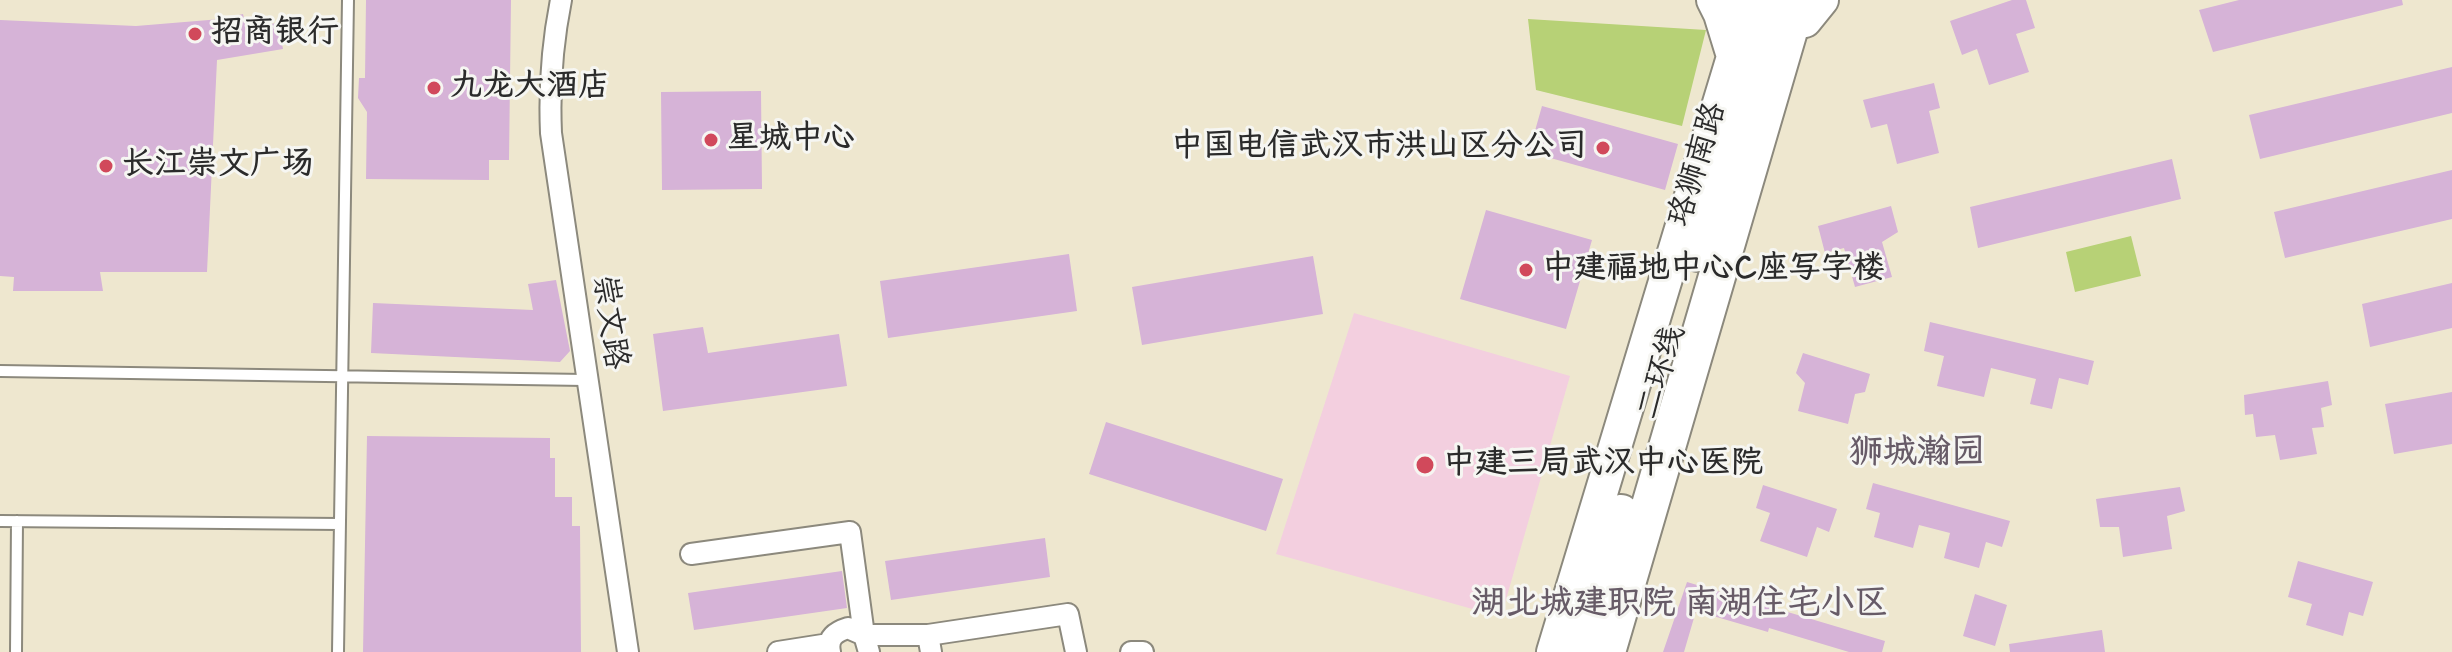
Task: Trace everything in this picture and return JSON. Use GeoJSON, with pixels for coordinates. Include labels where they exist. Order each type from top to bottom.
{"type":"FeatureCollection","features":[{"type":"Feature","properties":{"kind":"highway","name":"二环线"},"geometry":{"type":"LineString","coordinates":[[1579,652],[1689,286],[1766,0]]}},
{"type":"Feature","properties":{"kind":"highway"},"geometry":{"type":"LineString","coordinates":[[1607,652],[1809,5]]}},
{"type":"Feature","properties":{"kind":"main road"},"geometry":{"type":"LineString","coordinates":[[1713,0],[1733,57]]}},
{"type":"Feature","properties":{"kind":"main road","name":"珞狮南路"},"geometry":{"type":"LineString","coordinates":[[1553,652],[1733,57],[1746,0]]}},
{"type":"Feature","properties":{"kind":"main road","name":"珞狮南路"},"geometry":{"type":"LineString","coordinates":[[1622,652],[1809,5]]}},
{"type":"Feature","properties":{"kind":"street","name":"崇文路"},"geometry":{"type":"LineString","coordinates":[[561,0],[549,84],[551,133],[585,380],[628,652]]}},
{"type":"Feature","properties":{"kind":"street"},"geometry":{"type":"LineString","coordinates":[[691,554],[850,532],[868,647]]}},
{"type":"Feature","properties":{"kind":"street"},"geometry":{"type":"LineString","coordinates":[[778,652],[830,648],[834,634],[848,628],[868,647],[930,644],[1068,614],[1076,652]]}},
{"type":"Feature","properties":{"kind":"street"},"geometry":{"type":"LineString","coordinates":[[1131,652],[1143,652]]}},
{"type":"Feature","properties":{"kind":"lane"},"geometry":{"type":"LineString","coordinates":[[338,652],[348,0]]}},
{"type":"Feature","properties":{"kind":"lane"},"geometry":{"type":"LineString","coordinates":[[0,371],[585,380]]}},
{"type":"Feature","properties":{"kind":"lane"},"geometry":{"type":"LineString","coordinates":[[0,521],[340,524]]}},
{"type":"Feature","properties":{"kind":"lane"},"geometry":{"type":"LineString","coordinates":[[16,652],[17,521]]}},
{"type":"Feature","properties":{"kind":"shaded area","name":"中建三局武汉中心医院"},"geometry":{"type":"Polygon","coordinates":[[[1354,313],[1570,376],[1501,617],[1276,554],[1354,313]]]}},
{"type":"Feature","properties":{"kind":"green space"},"geometry":{"type":"Polygon","coordinates":[[[1528,19],[1706,30],[1682,126],[1536,90],[1528,19]]]}},
{"type":"Feature","properties":{"kind":"green space"},"geometry":{"type":"Polygon","coordinates":[[[2131,236],[2141,276],[2075,292],[2066,252],[2131,236]]]}},
{"type":"Feature","properties":{"kind":"building","name":"九龙大酒店"},"geometry":{"type":"Polygon","coordinates":[[[366,0],[511,0],[509,160],[489,160],[489,180],[366,179],[367,112],[358,98],[359,78],[365,78],[366,0]]]}},
{"type":"Feature","properties":{"kind":"building"},"geometry":{"type":"Polygon","coordinates":[[[2012,0],[2026,0],[2035,28],[2016,34],[2029,72],[1989,85],[1977,49],[1962,55],[1950,21],[2012,0]]]}},
{"type":"Feature","properties":{"kind":"building"},"geometry":{"type":"Polygon","coordinates":[[[2239,0],[2402,0],[2403,5],[2213,52],[2199,10],[2239,0]]]}},
{"type":"Feature","properties":{"kind":"building","name":"长江崇文广场"},"geometry":{"type":"Polygon","coordinates":[[[243,14],[246,27],[278,23],[283,49],[217,60],[207,272],[100,272],[103,291],[13,291],[14,277],[0,276],[0,20],[136,26],[221,19],[243,14]]]}},
{"type":"Feature","properties":{"kind":"building"},"geometry":{"type":"Polygon","coordinates":[[[2452,67],[2452,113],[2260,159],[2249,115],[2452,67]]]}},
{"type":"Feature","properties":{"kind":"building"},"geometry":{"type":"Polygon","coordinates":[[[1934,83],[1940,108],[1929,111],[1939,153],[1897,164],[1887,124],[1871,128],[1863,100],[1934,83]]]}},
{"type":"Feature","properties":{"kind":"building","name":"星城中心"},"geometry":{"type":"Polygon","coordinates":[[[761,91],[762,189],[662,190],[661,92],[761,91]]]}},
{"type":"Feature","properties":{"kind":"building","name":"中国电信武汉市洪山区分公司"},"geometry":{"type":"Polygon","coordinates":[[[1542,106],[1678,144],[1665,190],[1529,152],[1542,106]]]}},
{"type":"Feature","properties":{"kind":"building"},"geometry":{"type":"Polygon","coordinates":[[[2172,159],[2181,199],[1978,248],[1970,207],[2172,159]]]}},
{"type":"Feature","properties":{"kind":"building"},"geometry":{"type":"Polygon","coordinates":[[[2452,170],[2452,219],[2285,258],[2274,212],[2452,170]]]}},
{"type":"Feature","properties":{"kind":"building"},"geometry":{"type":"Polygon","coordinates":[[[1891,206],[1898,232],[1882,242],[1892,277],[1855,287],[1844,248],[1825,253],[1818,226],[1891,206]]]}},
{"type":"Feature","properties":{"kind":"building","name":"中建福地中心C座写字楼"},"geometry":{"type":"Polygon","coordinates":[[[1486,210],[1592,240],[1566,329],[1460,299],[1486,210]]]}},
{"type":"Feature","properties":{"kind":"building"},"geometry":{"type":"Polygon","coordinates":[[[1069,254],[1077,311],[888,338],[880,281],[1069,254]]]}},
{"type":"Feature","properties":{"kind":"building"},"geometry":{"type":"Polygon","coordinates":[[[1313,256],[1323,314],[1142,345],[1132,287],[1313,256]]]}},
{"type":"Feature","properties":{"kind":"building"},"geometry":{"type":"Polygon","coordinates":[[[556,280],[570,351],[560,362],[371,353],[373,303],[533,310],[528,284],[556,280]]]}},
{"type":"Feature","properties":{"kind":"building"},"geometry":{"type":"Polygon","coordinates":[[[2452,283],[2452,328],[2370,347],[2362,304],[2452,283]]]}},
{"type":"Feature","properties":{"kind":"building"},"geometry":{"type":"Polygon","coordinates":[[[1930,322],[2094,361],[2088,385],[2059,378],[2052,409],[2030,404],[2036,379],[1991,368],[1984,397],[1937,386],[1944,356],[1924,351],[1930,322]]]}},
{"type":"Feature","properties":{"kind":"building"},"geometry":{"type":"Polygon","coordinates":[[[703,327],[708,353],[839,334],[847,386],[663,411],[653,334],[703,327]]]}},
{"type":"Feature","properties":{"kind":"building"},"geometry":{"type":"Polygon","coordinates":[[[1803,353],[1870,374],[1865,392],[1855,394],[1848,424],[1798,411],[1805,383],[1796,373],[1803,353]]]}},
{"type":"Feature","properties":{"kind":"building"},"geometry":{"type":"Polygon","coordinates":[[[2328,381],[2332,405],[2321,408],[2324,427],[2312,428],[2317,454],[2280,460],[2275,435],[2256,437],[2253,414],[2245,415],[2244,395],[2328,381]]]}},
{"type":"Feature","properties":{"kind":"building"},"geometry":{"type":"Polygon","coordinates":[[[2452,392],[2452,444],[2394,454],[2385,404],[2452,392]]]}},
{"type":"Feature","properties":{"kind":"building"},"geometry":{"type":"Polygon","coordinates":[[[1106,422],[1283,479],[1266,531],[1089,474],[1106,422]]]}},
{"type":"Feature","properties":{"kind":"building"},"geometry":{"type":"Polygon","coordinates":[[[367,436],[550,438],[550,458],[555,458],[555,497],[572,497],[572,526],[580,526],[581,652],[363,652],[367,436]]]}},
{"type":"Feature","properties":{"kind":"building"},"geometry":{"type":"Polygon","coordinates":[[[1873,483],[2010,521],[2002,547],[1986,542],[1979,568],[1944,558],[1950,533],[1919,525],[1913,548],[1874,537],[1880,513],[1866,509],[1873,483]]]}},
{"type":"Feature","properties":{"kind":"building"},"geometry":{"type":"Polygon","coordinates":[[[1763,485],[1837,509],[1829,532],[1817,527],[1807,557],[1760,541],[1770,513],[1756,508],[1763,485]]]}},
{"type":"Feature","properties":{"kind":"building"},"geometry":{"type":"Polygon","coordinates":[[[2180,487],[2185,511],[2167,516],[2172,549],[2123,557],[2119,527],[2100,527],[2096,499],[2180,487]]]}},
{"type":"Feature","properties":{"kind":"building"},"geometry":{"type":"Polygon","coordinates":[[[1045,538],[1050,577],[891,600],[885,561],[1045,538]]]}},
{"type":"Feature","properties":{"kind":"building"},"geometry":{"type":"Polygon","coordinates":[[[2298,561],[2373,582],[2363,616],[2349,612],[2343,636],[2306,625],[2312,604],[2288,597],[2298,561]]]}},
{"type":"Feature","properties":{"kind":"building"},"geometry":{"type":"Polygon","coordinates":[[[842,571],[847,608],[694,630],[688,593],[842,571]]]}},
{"type":"Feature","properties":{"kind":"building"},"geometry":{"type":"Polygon","coordinates":[[[1687,582],[1885,641],[1882,652],[1849,652],[1769,628],[1768,632],[1696,611],[1684,652],[1663,652],[1687,582]]]}},
{"type":"Feature","properties":{"kind":"building"},"geometry":{"type":"Polygon","coordinates":[[[1975,594],[2007,605],[1995,646],[1963,636],[1975,594]]]}},
{"type":"Feature","properties":{"kind":"building"},"geometry":{"type":"Polygon","coordinates":[[[2102,630],[2105,652],[2010,652],[2009,644],[2102,630]]]}},
{"type":"Feature","properties":{"kind":"place","name":"招商银行"},"geometry":{"type":"Point","coordinates":[195,34]}},
{"type":"Feature","properties":{"kind":"place","name":"九龙大酒店"},"geometry":{"type":"Point","coordinates":[434,88]}},
{"type":"Feature","properties":{"kind":"place","name":"星城中心"},"geometry":{"type":"Point","coordinates":[711,140]}},
{"type":"Feature","properties":{"kind":"place","name":"中国电信武汉市洪山区分公司"},"geometry":{"type":"Point","coordinates":[1603,148]}},
{"type":"Feature","properties":{"kind":"place","name":"长江崇文广场"},"geometry":{"type":"Point","coordinates":[106,166]}},
{"type":"Feature","properties":{"kind":"place","name":"中建福地中心C座写字楼"},"geometry":{"type":"Point","coordinates":[1526,270]}},
{"type":"Feature","properties":{"kind":"place","name":"中建三局武汉中心医院"},"geometry":{"type":"Point","coordinates":[1425,465]}},
{"type":"Feature","properties":{"kind":"district","name":"狮城瀚园"},"geometry":{"type":"Point","coordinates":[1917,455]}},
{"type":"Feature","properties":{"kind":"district","name":"湖北城建职院 南湖住宅小区"},"geometry":{"type":"Point","coordinates":[1680,606]}}]}
